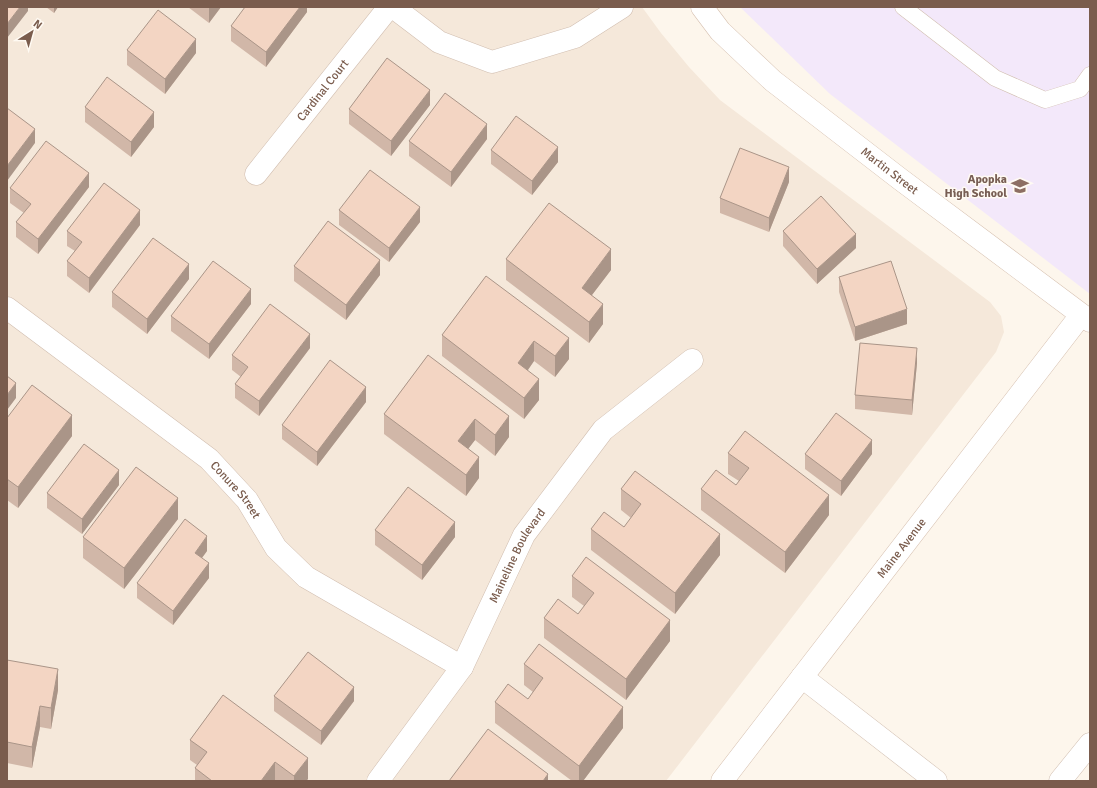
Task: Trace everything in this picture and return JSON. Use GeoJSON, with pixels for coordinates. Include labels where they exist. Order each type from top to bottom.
{"type":"FeatureCollection","features":[{"type":"Feature","properties":{"kind":"street","name":"Cardinal Court"},"geometry":{"type":"LineString","coordinates":[[256,174],[389,7]]}},
{"type":"Feature","properties":{"kind":"street"},"geometry":{"type":"LineString","coordinates":[[393,7],[439,42],[492,62],[575,37],[622,7]]}},
{"type":"Feature","properties":{"kind":"street","name":"Martin Street"},"geometry":{"type":"LineString","coordinates":[[702,7],[720,31],[773,81],[900,179],[1087,313]]}},
{"type":"Feature","properties":{"kind":"street","name":"Conure Street"},"geometry":{"type":"LineString","coordinates":[[7,308],[209,459],[247,500],[276,548],[306,577],[462,667]]}},
{"type":"Feature","properties":{"kind":"street","name":"Maine Avenue"},"geometry":{"type":"LineString","coordinates":[[722,781],[1087,313]]}},
{"type":"Feature","properties":{"kind":"street","name":"Maineline Boulevard"},"geometry":{"type":"LineString","coordinates":[[378,781],[462,667],[524,536],[602,430],[692,360]]}},
{"type":"Feature","properties":{"kind":"street"},"geometry":{"type":"LineString","coordinates":[[802,677],[936,781]]}},
{"type":"Feature","properties":{"kind":"street"},"geometry":{"type":"LineString","coordinates":[[1060,781],[1090,744]]}},
{"type":"Feature","properties":{"kind":"lane"},"geometry":{"type":"LineString","coordinates":[[903,7],[995,78],[1045,100],[1080,89],[1090,75]]}},
{"type":"Feature","properties":{"kind":"shaded area"},"geometry":{"type":"Polygon","coordinates":[[[7,7],[642,7],[689,67],[720,100],[990,302],[1001,316],[1004,332],[996,352],[666,781],[7,781],[7,7]]]}},
{"type":"Feature","properties":{"kind":"shaded area","name":"Apopka High School"},"geometry":{"type":"Polygon","coordinates":[[[740,7],[1090,7],[1090,294],[830,94],[740,7]]]}},
{"type":"Feature","properties":{"kind":"building"},"geometry":{"type":"Polygon","coordinates":[[[7,7],[20,7],[7,24],[7,7]]]}},
{"type":"Feature","properties":{"kind":"building"},"geometry":{"type":"Polygon","coordinates":[[[245,7],[300,7],[266,52],[231,26],[245,7]]]}},
{"type":"Feature","properties":{"kind":"building"},"geometry":{"type":"Polygon","coordinates":[[[158,10],[196,39],[165,79],[127,50],[158,10]]]}},
{"type":"Feature","properties":{"kind":"building"},"geometry":{"type":"Polygon","coordinates":[[[387,58],[430,90],[391,141],[349,109],[387,58]]]}},
{"type":"Feature","properties":{"kind":"building"},"geometry":{"type":"Polygon","coordinates":[[[107,77],[154,112],[131,142],[85,107],[107,77]]]}},
{"type":"Feature","properties":{"kind":"building"},"geometry":{"type":"Polygon","coordinates":[[[445,93],[487,124],[451,172],[409,141],[445,93]]]}},
{"type":"Feature","properties":{"kind":"building"},"geometry":{"type":"Polygon","coordinates":[[[7,108],[35,129],[7,166],[7,108]]]}},
{"type":"Feature","properties":{"kind":"building"},"geometry":{"type":"Polygon","coordinates":[[[516,116],[558,147],[532,181],[491,150],[516,116]]]}},
{"type":"Feature","properties":{"kind":"building"},"geometry":{"type":"Polygon","coordinates":[[[46,141],[89,173],[38,239],[16,222],[31,204],[10,188],[46,141]]]}},
{"type":"Feature","properties":{"kind":"building"},"geometry":{"type":"Polygon","coordinates":[[[740,148],[789,167],[769,218],[720,198],[740,148]]]}},
{"type":"Feature","properties":{"kind":"building"},"geometry":{"type":"Polygon","coordinates":[[[370,170],[420,207],[389,248],[339,210],[370,170]]]}},
{"type":"Feature","properties":{"kind":"building"},"geometry":{"type":"Polygon","coordinates":[[[104,183],[140,210],[89,278],[67,261],[82,242],[67,231],[104,183]]]}},
{"type":"Feature","properties":{"kind":"building"},"geometry":{"type":"Polygon","coordinates":[[[821,196],[856,234],[817,269],[783,231],[821,196]]]}},
{"type":"Feature","properties":{"kind":"building"},"geometry":{"type":"Polygon","coordinates":[[[549,203],[611,249],[582,288],[603,304],[589,322],[506,259],[549,203]]]}},
{"type":"Feature","properties":{"kind":"building"},"geometry":{"type":"Polygon","coordinates":[[[328,221],[380,260],[346,305],[294,266],[328,221]]]}},
{"type":"Feature","properties":{"kind":"building"},"geometry":{"type":"Polygon","coordinates":[[[153,238],[189,264],[147,319],[112,292],[153,238]]]}},
{"type":"Feature","properties":{"kind":"building"},"geometry":{"type":"Polygon","coordinates":[[[213,261],[251,289],[209,344],[171,316],[213,261]]]}},
{"type":"Feature","properties":{"kind":"building"},"geometry":{"type":"Polygon","coordinates":[[[891,261],[907,309],[855,327],[839,277],[891,261]]]}},
{"type":"Feature","properties":{"kind":"building"},"geometry":{"type":"Polygon","coordinates":[[[486,276],[569,338],[555,356],[534,341],[518,363],[539,379],[524,398],[442,335],[486,276]]]}},
{"type":"Feature","properties":{"kind":"building"},"geometry":{"type":"Polygon","coordinates":[[[270,304],[310,334],[259,401],[235,384],[248,367],[232,355],[270,304]]]}},
{"type":"Feature","properties":{"kind":"building"},"geometry":{"type":"Polygon","coordinates":[[[860,343],[917,348],[912,400],[855,395],[860,343]]]}},
{"type":"Feature","properties":{"kind":"building"},"geometry":{"type":"Polygon","coordinates":[[[428,355],[509,416],[495,435],[475,419],[458,441],[479,457],[466,475],[384,414],[428,355]]]}},
{"type":"Feature","properties":{"kind":"building"},"geometry":{"type":"Polygon","coordinates":[[[330,360],[366,387],[317,452],[282,425],[330,360]]]}},
{"type":"Feature","properties":{"kind":"building"},"geometry":{"type":"Polygon","coordinates":[[[7,376],[16,383],[7,395],[7,376]]]}},
{"type":"Feature","properties":{"kind":"building"},"geometry":{"type":"Polygon","coordinates":[[[32,385],[72,415],[18,487],[7,479],[7,418],[32,385]]]}},
{"type":"Feature","properties":{"kind":"building"},"geometry":{"type":"Polygon","coordinates":[[[836,413],[872,440],[841,481],[805,454],[836,413]]]}},
{"type":"Feature","properties":{"kind":"building"},"geometry":{"type":"Polygon","coordinates":[[[745,431],[829,495],[785,552],[701,489],[716,470],[736,485],[749,468],[728,453],[745,431]]]}},
{"type":"Feature","properties":{"kind":"building"},"geometry":{"type":"Polygon","coordinates":[[[84,444],[119,470],[82,519],[47,493],[84,444]]]}},
{"type":"Feature","properties":{"kind":"building"},"geometry":{"type":"Polygon","coordinates":[[[136,467],[178,498],[124,568],[83,537],[136,467]]]}},
{"type":"Feature","properties":{"kind":"building"},"geometry":{"type":"Polygon","coordinates":[[[635,471],[720,534],[675,593],[591,529],[604,512],[624,527],[641,504],[621,489],[635,471]]]}},
{"type":"Feature","properties":{"kind":"building"},"geometry":{"type":"Polygon","coordinates":[[[408,487],[455,522],[422,565],[375,530],[408,487]]]}},
{"type":"Feature","properties":{"kind":"building"},"geometry":{"type":"Polygon","coordinates":[[[185,519],[207,536],[195,553],[209,563],[173,611],[137,583],[185,519]]]}},
{"type":"Feature","properties":{"kind":"building"},"geometry":{"type":"Polygon","coordinates":[[[586,557],[670,620],[626,679],[544,618],[558,599],[578,614],[594,593],[572,576],[586,557]]]}},
{"type":"Feature","properties":{"kind":"building"},"geometry":{"type":"Polygon","coordinates":[[[539,644],[623,707],[579,766],[495,702],[508,684],[528,699],[543,678],[524,664],[539,644]]]}},
{"type":"Feature","properties":{"kind":"building"},"geometry":{"type":"Polygon","coordinates":[[[308,652],[354,687],[321,731],[274,696],[308,652]]]}},
{"type":"Feature","properties":{"kind":"building"},"geometry":{"type":"Polygon","coordinates":[[[7,660],[58,669],[51,708],[40,706],[32,747],[7,742],[7,660]]]}},
{"type":"Feature","properties":{"kind":"building"},"geometry":{"type":"Polygon","coordinates":[[[223,695],[308,758],[294,776],[275,762],[261,781],[212,781],[195,768],[207,752],[190,740],[223,695]]]}},
{"type":"Feature","properties":{"kind":"building"},"geometry":{"type":"Polygon","coordinates":[[[488,729],[548,774],[543,781],[449,781],[488,729]]]}},
{"type":"Feature","properties":{"kind":"place","name":"Apopka High School"},"geometry":{"type":"Point","coordinates":[1020,186]}}]}
